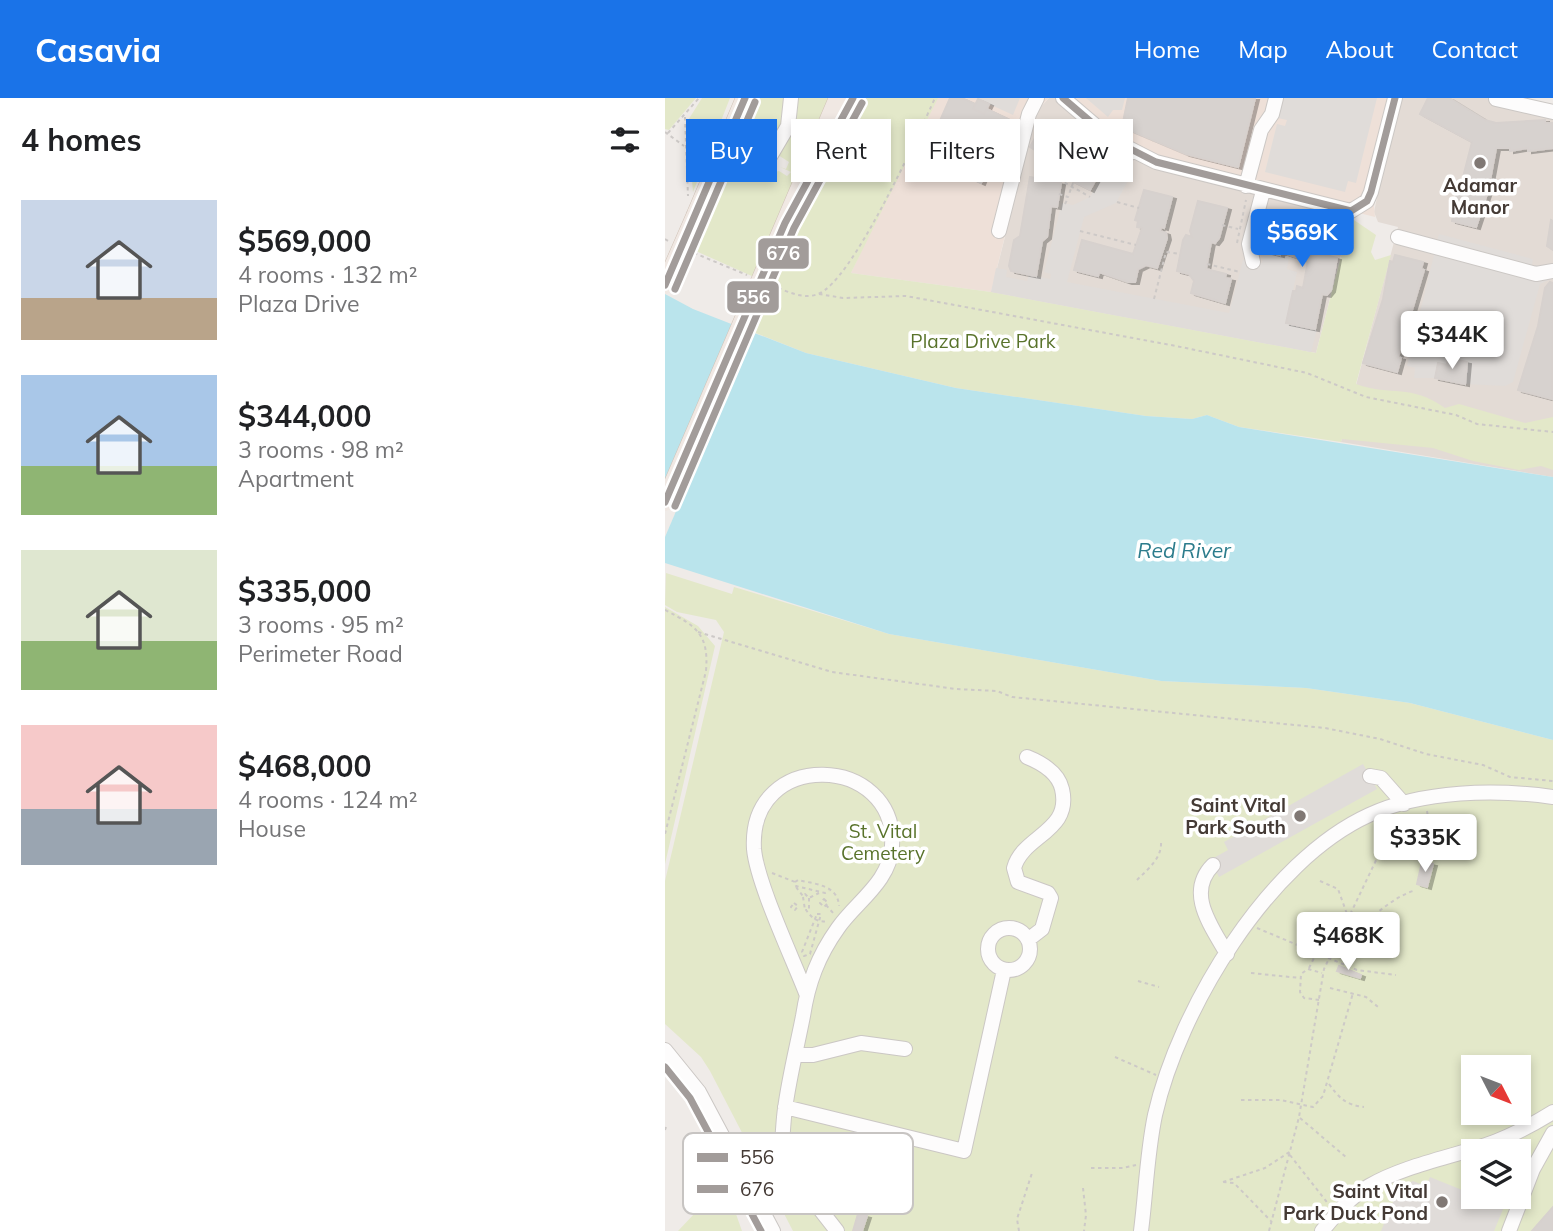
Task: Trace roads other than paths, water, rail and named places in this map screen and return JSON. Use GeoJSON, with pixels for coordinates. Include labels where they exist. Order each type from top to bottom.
{"type":"FeatureCollection","features":[{"type":"Feature","properties":{"kind":"main road"},"geometry":{"type":"LineString","coordinates":[[665,285],[691,207],[745,98]]}},
{"type":"Feature","properties":{"kind":"main road"},"geometry":{"type":"LineString","coordinates":[[665,502],[838,98]]}},
{"type":"Feature","properties":{"kind":"main road"},"geometry":{"type":"LineString","coordinates":[[785,223],[853,98]]}},
{"type":"Feature","properties":{"kind":"street"},"geometry":{"type":"LineString","coordinates":[[777,143],[787,125],[791,98]]}},
{"type":"Feature","properties":{"kind":"street"},"geometry":{"type":"LineString","coordinates":[[999,231],[1029,114],[1038,98]]}},
{"type":"Feature","properties":{"kind":"street"},"geometry":{"type":"LineString","coordinates":[[1063,98],[1087,119]]}},
{"type":"Feature","properties":{"kind":"street"},"geometry":{"type":"LineString","coordinates":[[1246,186],[1261,130],[1272,114],[1276,98]]}},
{"type":"Feature","properties":{"kind":"street"},"geometry":{"type":"LineString","coordinates":[[1133,151],[1157,162],[1263,191],[1344,210],[1359,208],[1371,192],[1395,98]]}},
{"type":"Feature","properties":{"kind":"street"},"geometry":{"type":"LineString","coordinates":[[1496,99],[1553,112]]}},
{"type":"Feature","properties":{"kind":"street"},"geometry":{"type":"LineString","coordinates":[[1254,262],[1249,244],[1263,191]]}},
{"type":"Feature","properties":{"kind":"street"},"geometry":{"type":"LineString","coordinates":[[1398,237],[1536,274],[1553,271]]}},
{"type":"Feature","properties":{"kind":"street"},"geometry":{"type":"LineString","coordinates":[[1027,757],[1049,769],[1061,786],[1063,794],[1059,819],[1048,833],[1019,855],[1014,869],[1019,882],[1048,893],[1051,898],[1042,929],[1029,939],[1028,960],[1018,969],[1004,970],[989,956],[993,936],[1005,928],[1012,928],[1029,939]]}},
{"type":"Feature","properties":{"kind":"street"},"geometry":{"type":"LineString","coordinates":[[783,1133],[806,993],[816,965],[838,928],[882,877],[892,846],[888,818],[880,804],[857,783],[826,773],[810,773],[794,779],[769,797],[758,817],[754,851],[806,993]]}},
{"type":"Feature","properties":{"kind":"street"},"geometry":{"type":"LineString","coordinates":[[1370,776],[1381,778],[1404,804]]}},
{"type":"Feature","properties":{"kind":"street"},"geometry":{"type":"LineString","coordinates":[[1141,1231],[1156,1114],[1166,1079],[1205,991],[1247,923],[1281,880],[1309,855],[1370,815],[1404,804],[1505,793],[1553,797]]}},
{"type":"Feature","properties":{"kind":"street"},"geometry":{"type":"LineString","coordinates":[[1213,865],[1203,879],[1201,906],[1227,954]]}},
{"type":"Feature","properties":{"kind":"street"},"geometry":{"type":"LineString","coordinates":[[913,1138],[964,1151],[1004,970]]}},
{"type":"Feature","properties":{"kind":"street"},"geometry":{"type":"LineString","coordinates":[[796,1055],[813,1055],[861,1043],[905,1049]]}},
{"type":"Feature","properties":{"kind":"street"},"geometry":{"type":"LineString","coordinates":[[665,1050],[699,1092],[720,1133]]}},
{"type":"Feature","properties":{"kind":"street"},"geometry":{"type":"LineString","coordinates":[[785,1107],[891,1133]]}},
{"type":"Feature","properties":{"kind":"street"},"geometry":{"type":"LineString","coordinates":[[1326,1230],[1336,1214],[1369,1186],[1401,1172],[1488,1145],[1553,1112]]}},
{"type":"Feature","properties":{"kind":"street"},"geometry":{"type":"LineString","coordinates":[[1506,1224],[1553,1133]]}},
{"type":"Feature","properties":{"kind":"street"},"geometry":{"type":"LineString","coordinates":[[763,1214],[773,1231]]}},
{"type":"Feature","properties":{"kind":"street"},"geometry":{"type":"LineString","coordinates":[[824,1214],[837,1231]]}},
{"type":"Feature","properties":{"kind":"water","name":"Red River"},"geometry":{"type":"Polygon","coordinates":[[[665,294],[693,309],[806,353],[956,388],[1146,416],[1192,419],[1207,415],[1239,427],[1553,477],[1553,740],[1410,703],[1306,688],[1161,681],[889,634],[665,563],[665,294]]]}},
{"type":"Feature","properties":{"kind":"place","name":"Adamar Manor"},"geometry":{"type":"Point","coordinates":[1480,163]}},
{"type":"Feature","properties":{"kind":"place","name":"Saint Vital Park South"},"geometry":{"type":"Point","coordinates":[1300,816]}},
{"type":"Feature","properties":{"kind":"place","name":"Saint Vital Park Duck Pond"},"geometry":{"type":"Point","coordinates":[1442,1202]}},
{"type":"Feature","properties":{"kind":"park label","name":"Plaza Drive Park"},"geometry":{"type":"Point","coordinates":[983,341]}},
{"type":"Feature","properties":{"kind":"park label","name":"St. Vital Cemetery"},"geometry":{"type":"Point","coordinates":[883,842]}}]}
